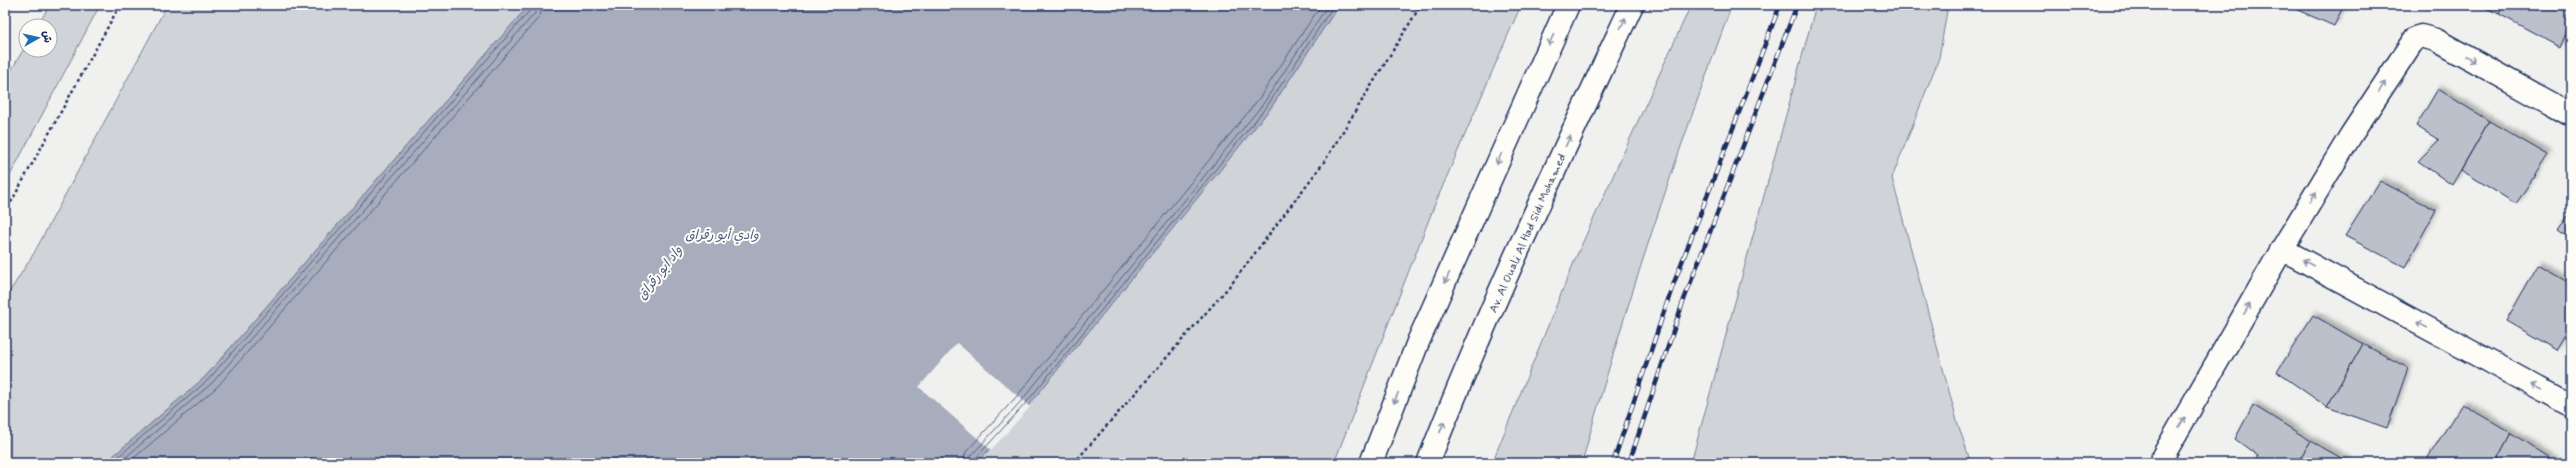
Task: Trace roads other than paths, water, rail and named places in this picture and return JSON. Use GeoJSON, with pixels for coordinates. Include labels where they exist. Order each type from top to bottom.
{"type":"FeatureCollection","features":[{"type":"Feature","properties":{"kind":"street"},"geometry":{"type":"LineString","coordinates":[[1371,463],[1418,342],[1568,5]]}},
{"type":"Feature","properties":{"kind":"street","name":"Av. Al Ouali Al Had Sidi Mohamed"},"geometry":{"type":"LineString","coordinates":[[1428,463],[1462,377],[1553,174],[1632,5]]}},
{"type":"Feature","properties":{"kind":"street"},"geometry":{"type":"LineString","coordinates":[[2162,463],[2163,456],[2282,249],[2351,135],[2415,38],[2421,36],[2436,40],[2571,115]]}},
{"type":"Feature","properties":{"kind":"street"},"geometry":{"type":"LineString","coordinates":[[2282,249],[2571,406]]}},
{"type":"Feature","properties":{"kind":"water","name":"وادي أبو رقراق"},"geometry":{"type":"Polygon","coordinates":[[[529,5],[1339,5],[1270,109],[1029,405],[977,463],[105,463],[205,377],[529,5]]]}},
{"type":"Feature","properties":{"kind":"railway"},"geometry":{"type":"LineString","coordinates":[[1613,463],[1672,288],[1780,5]]}},
{"type":"Feature","properties":{"kind":"railway"},"geometry":{"type":"LineString","coordinates":[[1629,463],[1682,305],[1797,5]]}},
{"type":"Feature","properties":{"kind":"water label","name":"واد ابو رقراق"},"geometry":{"type":"Point","coordinates":[659,272]}}]}
